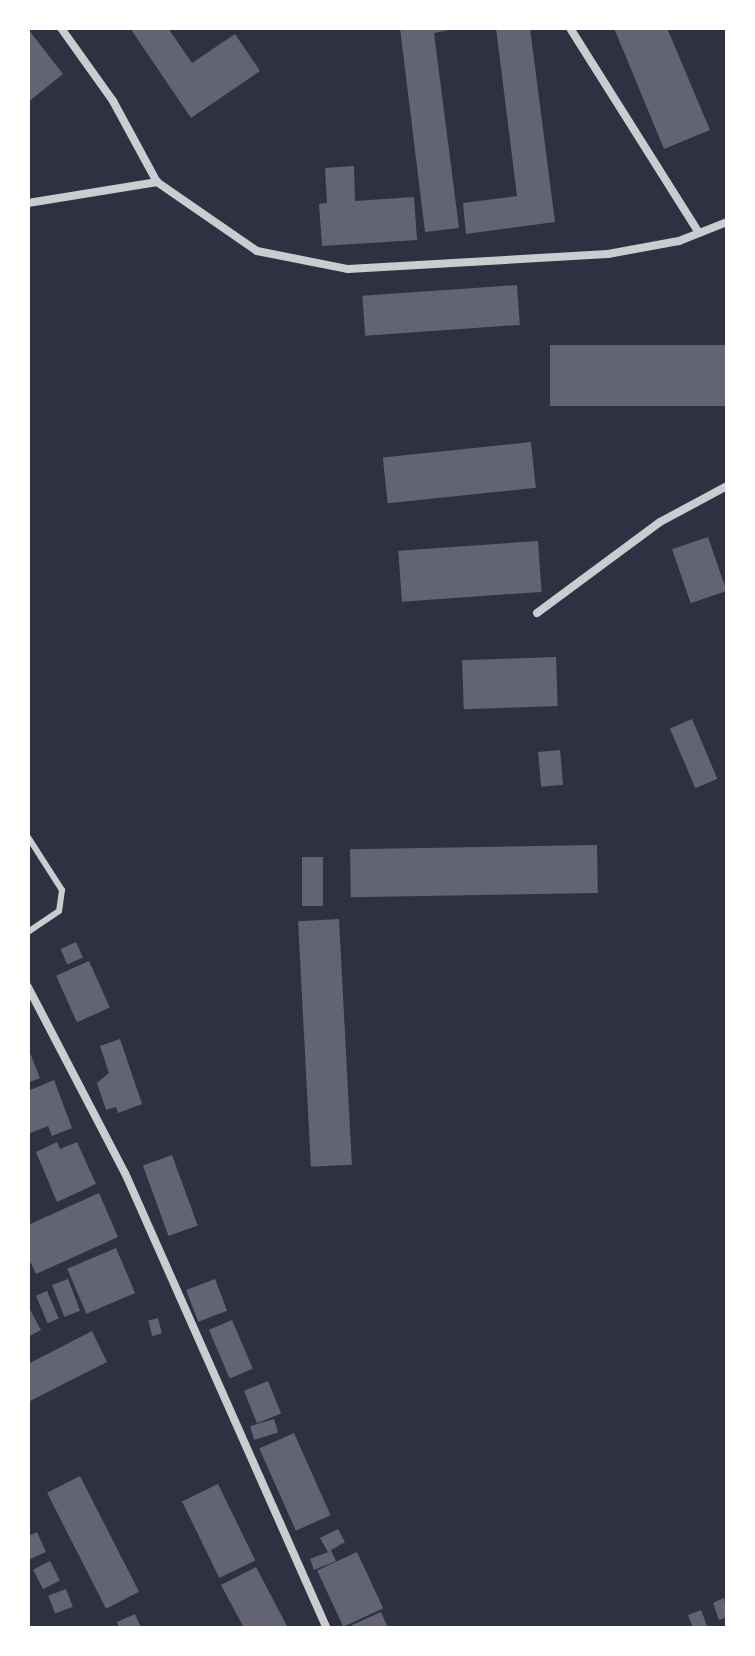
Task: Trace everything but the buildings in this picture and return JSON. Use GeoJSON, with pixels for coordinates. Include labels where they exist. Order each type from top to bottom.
{"type":"FeatureCollection","features":[{"type":"Feature","properties":{"kind":"street"},"geometry":{"type":"LineString","coordinates":[[61,28],[113,101],[157,182],[257,251],[348,269],[608,254],[699,233],[727,222]]}},
{"type":"Feature","properties":{"kind":"street"},"geometry":{"type":"LineString","coordinates":[[570,28],[699,233]]}},
{"type":"Feature","properties":{"kind":"street"},"geometry":{"type":"LineString","coordinates":[[28,203],[157,182]]}},
{"type":"Feature","properties":{"kind":"street"},"geometry":{"type":"LineString","coordinates":[[537,613],[660,522],[727,486]]}},
{"type":"Feature","properties":{"kind":"street"},"geometry":{"type":"LineString","coordinates":[[28,987],[125,1173],[327,1628]]}},
{"type":"Feature","properties":{"kind":"lane"},"geometry":{"type":"LineString","coordinates":[[28,837],[62,890],[59,911],[28,932]]}}]}
